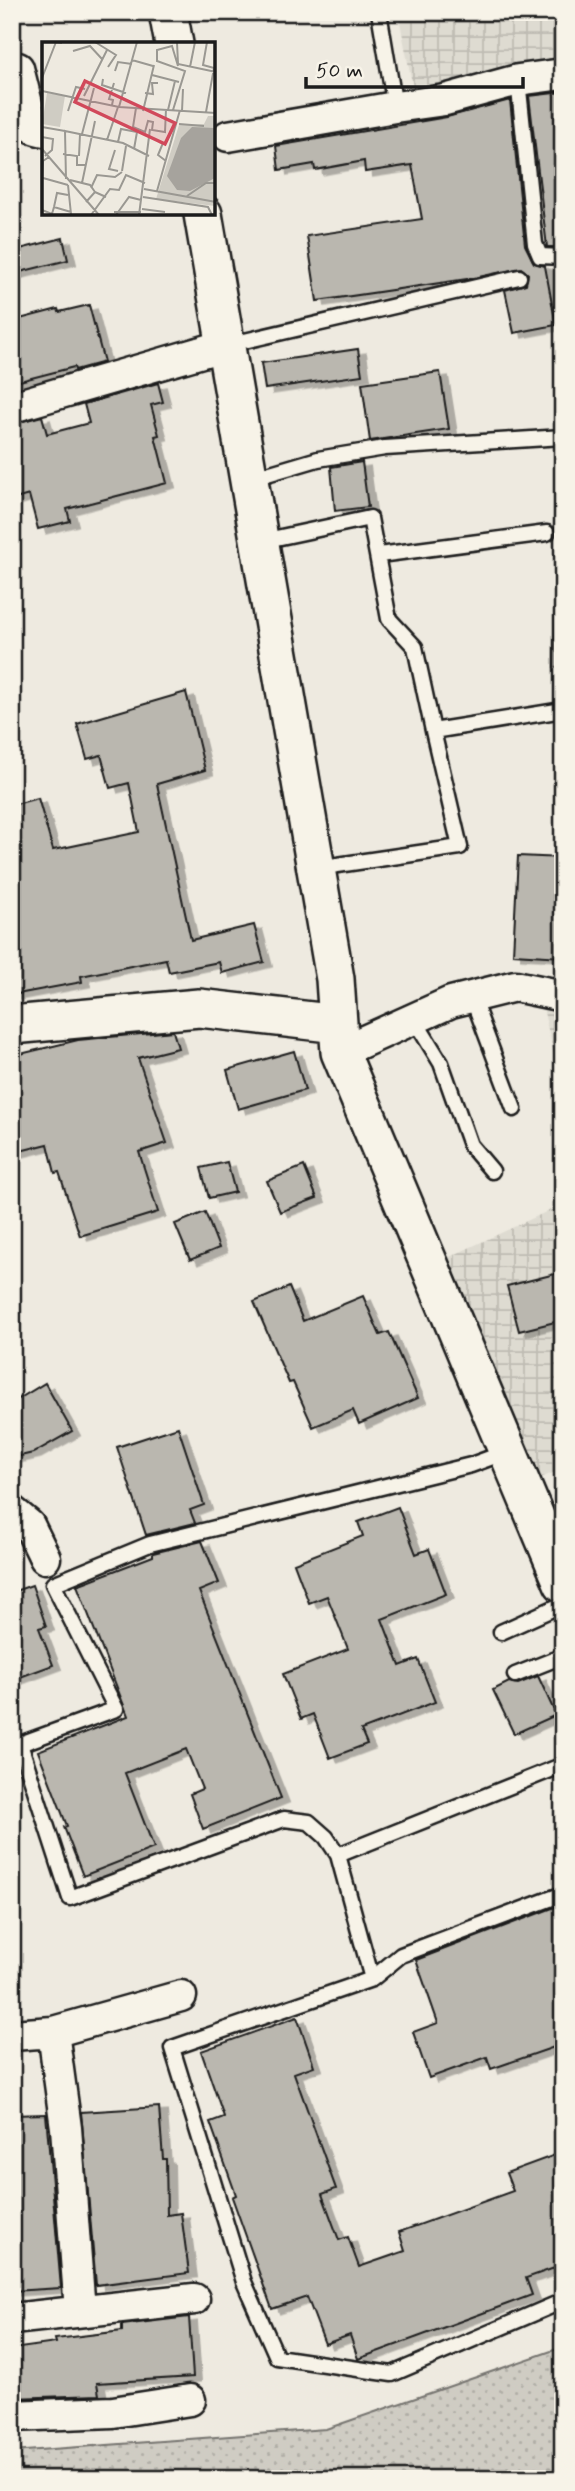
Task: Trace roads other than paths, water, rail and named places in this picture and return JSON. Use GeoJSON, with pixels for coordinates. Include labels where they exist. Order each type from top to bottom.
{"type":"FeatureCollection","features":[{"type":"Feature","properties":{"kind":"street"},"geometry":{"type":"LineString","coordinates":[[168,12],[174,42]]}},
{"type":"Feature","properties":{"kind":"street"},"geometry":{"type":"LineString","coordinates":[[18,68],[31,120],[36,129],[42,130]]}},
{"type":"Feature","properties":{"kind":"street"},"geometry":{"type":"LineString","coordinates":[[228,136],[445,100],[518,80],[563,74]]}},
{"type":"Feature","properties":{"kind":"street"},"geometry":{"type":"LineString","coordinates":[[203,215],[335,979],[339,1038],[563,1583]]}},
{"type":"Feature","properties":{"kind":"street"},"geometry":{"type":"LineString","coordinates":[[12,407],[226,345]]}},
{"type":"Feature","properties":{"kind":"street"},"geometry":{"type":"LineString","coordinates":[[12,1025],[199,1008],[339,1038],[414,1019],[451,1002],[515,986],[563,996]]}},
{"type":"Feature","properties":{"kind":"street"},"geometry":{"type":"LineString","coordinates":[[12,1511],[29,1525],[45,1558]]}},
{"type":"Feature","properties":{"kind":"street"},"geometry":{"type":"LineString","coordinates":[[12,2035],[53,2032],[181,1996]]}},
{"type":"Feature","properties":{"kind":"street"},"geometry":{"type":"LineString","coordinates":[[53,2032],[66,2129],[80,2311]]}},
{"type":"Feature","properties":{"kind":"street"},"geometry":{"type":"LineString","coordinates":[[12,2319],[194,2299]]}},
{"type":"Feature","properties":{"kind":"street"},"geometry":{"type":"LineString","coordinates":[[12,2416],[113,2412],[190,2400]]}},
{"type":"Feature","properties":{"kind":"lane"},"geometry":{"type":"LineString","coordinates":[[379,12],[395,107]]}},
{"type":"Feature","properties":{"kind":"lane"},"geometry":{"type":"LineString","coordinates":[[518,80],[535,244],[540,256],[563,257]]}},
{"type":"Feature","properties":{"kind":"lane"},"geometry":{"type":"LineString","coordinates":[[226,345],[519,277]]}},
{"type":"Feature","properties":{"kind":"lane"},"geometry":{"type":"LineString","coordinates":[[249,480],[318,459],[385,448],[563,437]]}},
{"type":"Feature","properties":{"kind":"lane"},"geometry":{"type":"LineString","coordinates":[[260,541],[370,518],[389,619],[415,647],[460,846],[316,868]]}},
{"type":"Feature","properties":{"kind":"lane"},"geometry":{"type":"LineString","coordinates":[[379,555],[547,533]]}},
{"type":"Feature","properties":{"kind":"lane"},"geometry":{"type":"LineString","coordinates":[[433,731],[563,710]]}},
{"type":"Feature","properties":{"kind":"lane"},"geometry":{"type":"LineString","coordinates":[[472,997],[514,1109]]}},
{"type":"Feature","properties":{"kind":"lane"},"geometry":{"type":"LineString","coordinates":[[414,1019],[441,1063],[470,1144],[492,1171]]}},
{"type":"Feature","properties":{"kind":"lane"},"geometry":{"type":"LineString","coordinates":[[372,1979],[338,1855],[326,1837],[309,1822],[284,1819],[70,1898],[20,1744],[116,1709],[53,1584],[150,1544],[471,1465],[509,1451]]}},
{"type":"Feature","properties":{"kind":"lane"},"geometry":{"type":"LineString","coordinates":[[501,1632],[563,1604]]}},
{"type":"Feature","properties":{"kind":"lane"},"geometry":{"type":"LineString","coordinates":[[515,1675],[563,1656]]}},
{"type":"Feature","properties":{"kind":"lane"},"geometry":{"type":"LineString","coordinates":[[338,1855],[563,1765]]}},
{"type":"Feature","properties":{"kind":"lane"},"geometry":{"type":"LineString","coordinates":[[563,1894],[401,1955],[372,1979],[172,2048],[244,2282],[277,2357],[392,2374],[563,2301]]}}]}
